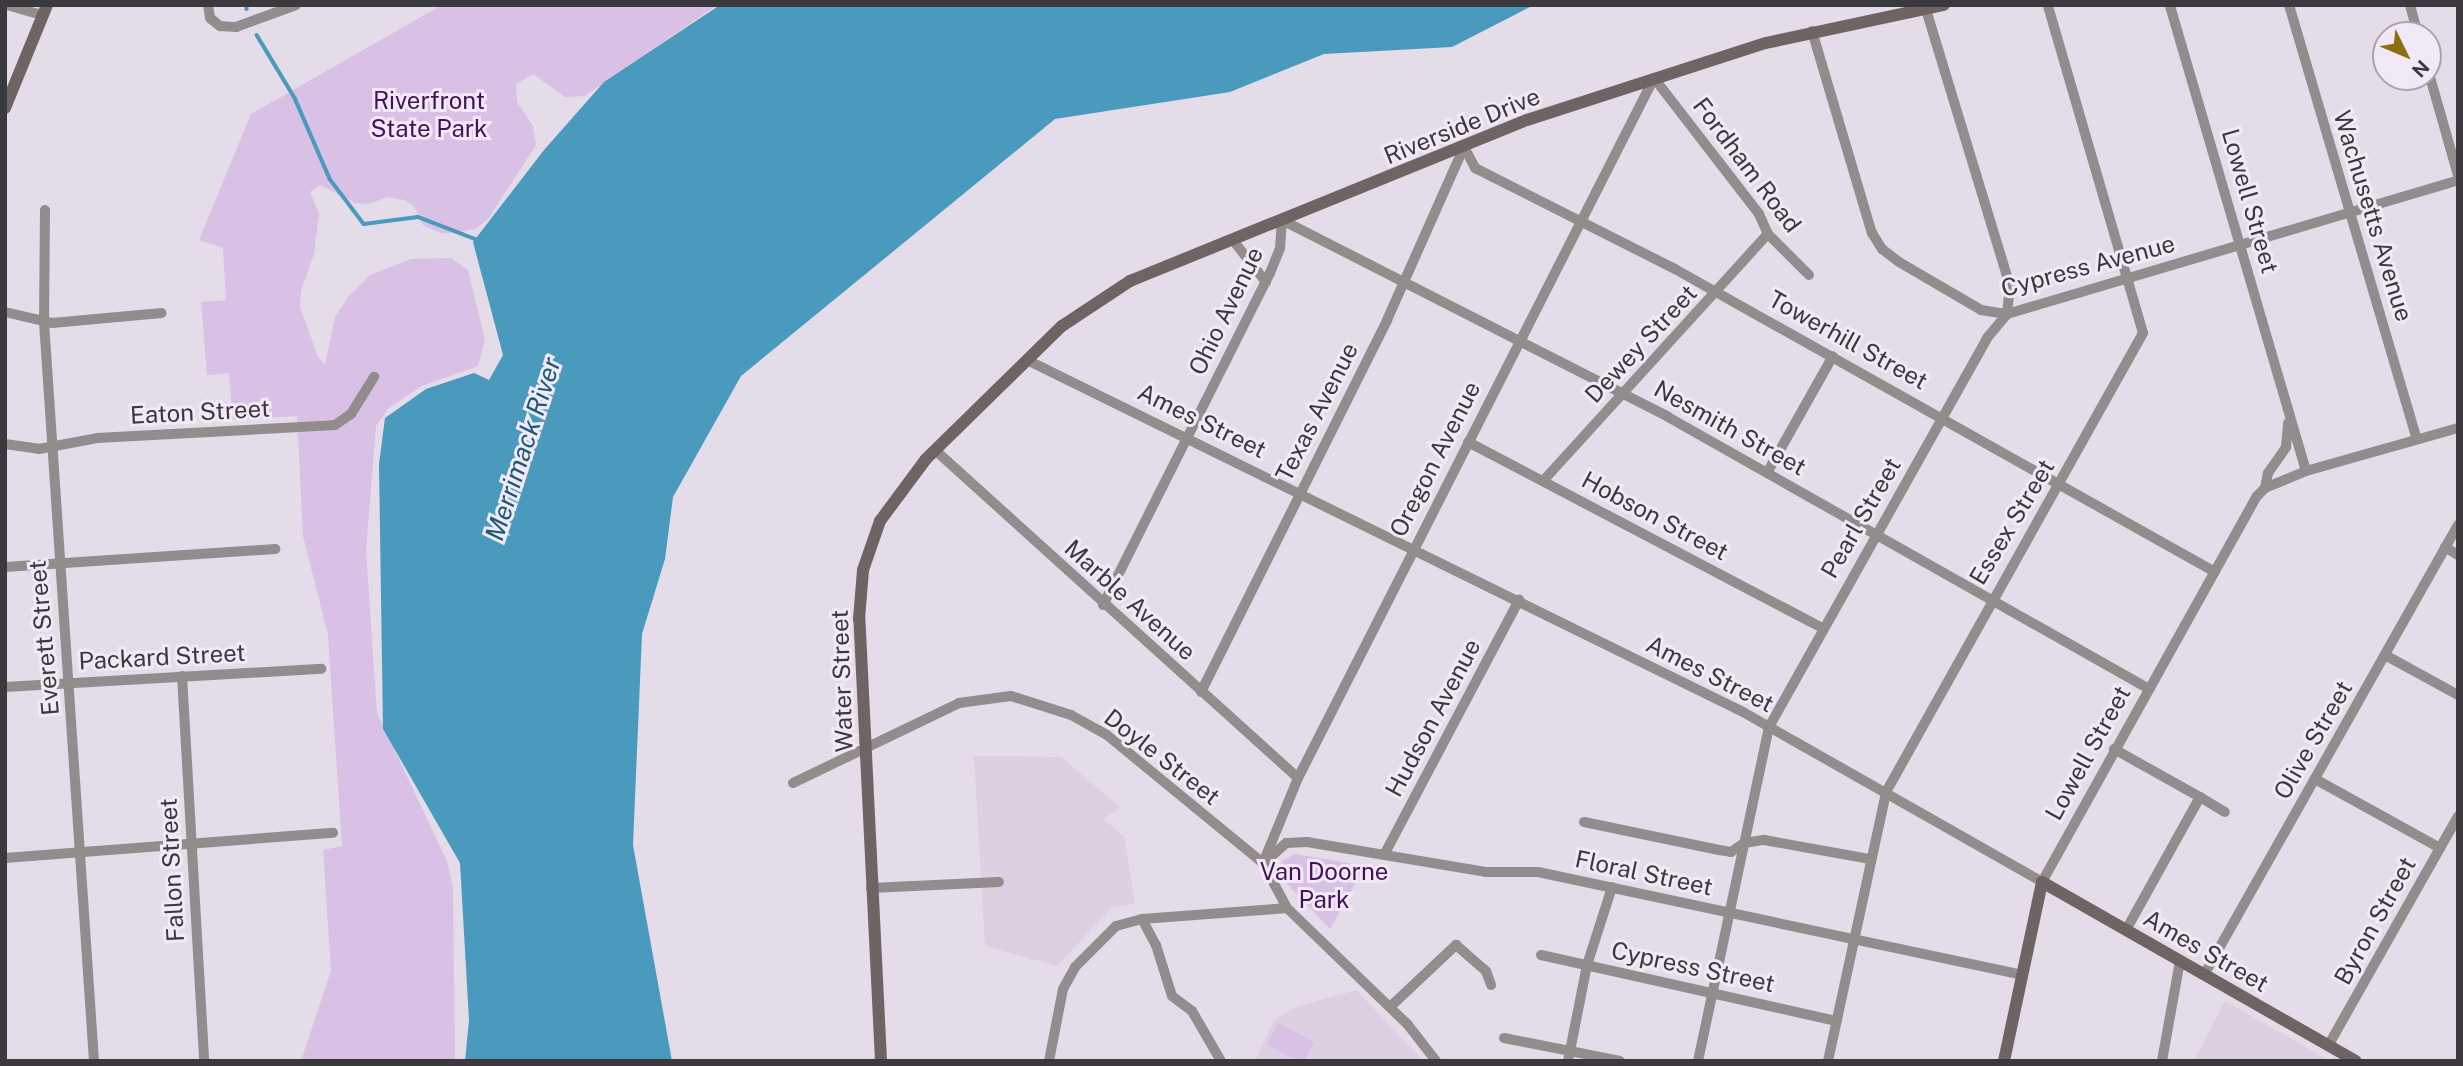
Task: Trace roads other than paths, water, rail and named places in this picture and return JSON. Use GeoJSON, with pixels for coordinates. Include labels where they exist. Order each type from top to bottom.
{"type":"FeatureCollection","features":[{"type":"Feature","properties":{"kind":"main road","name":"Riverside Drive"},"geometry":{"type":"LineString","coordinates":[[1027,360],[1062,326],[1119,287],[1527,120],[1654,78],[1812,31],[1944,5]]}},
{"type":"Feature","properties":{"kind":"main road"},"geometry":{"type":"LineString","coordinates":[[5,108],[45,10]]}},
{"type":"Feature","properties":{"kind":"main road","name":"Water Street"},"geometry":{"type":"LineString","coordinates":[[881,1061],[859,619],[863,570],[880,521],[935,450],[1027,360]]}},
{"type":"Feature","properties":{"kind":"main road","name":"Ames Street"},"geometry":{"type":"LineString","coordinates":[[2042,882],[2356,1061]]}},
{"type":"Feature","properties":{"kind":"main road","name":"Lowell Street"},"geometry":{"type":"LineString","coordinates":[[2004,1061],[2042,882]]}},
{"type":"Feature","properties":{"kind":"street"},"geometry":{"type":"LineString","coordinates":[[7,5],[45,10]]}},
{"type":"Feature","properties":{"kind":"street"},"geometry":{"type":"LineString","coordinates":[[208,5],[210,18],[220,26],[236,27],[296,5]]}},
{"type":"Feature","properties":{"kind":"street","name":"Essex Street"},"geometry":{"type":"LineString","coordinates":[[1828,1061],[1886,792],[1990,600],[2059,485],[2143,333],[2130,279],[2048,5]]}},
{"type":"Feature","properties":{"kind":"street","name":"Lowell Street"},"geometry":{"type":"LineString","coordinates":[[2170,5],[2306,471]]}},
{"type":"Feature","properties":{"kind":"street","name":"Wachusetts Avenue"},"geometry":{"type":"LineString","coordinates":[[2289,5],[2417,439]]}},
{"type":"Feature","properties":{"kind":"street"},"geometry":{"type":"LineString","coordinates":[[1926,9],[2010,286],[2007,314]]}},
{"type":"Feature","properties":{"kind":"street","name":"Cypress Avenue"},"geometry":{"type":"LineString","coordinates":[[1812,31],[1866,215],[1882,249],[1981,310],[2007,314],[2458,178]]}},
{"type":"Feature","properties":{"kind":"street","name":"Oregon Avenue"},"geometry":{"type":"LineString","coordinates":[[1263,863],[1298,778],[1654,78]]}},
{"type":"Feature","properties":{"kind":"street","name":"Fordham Road"},"geometry":{"type":"LineString","coordinates":[[1654,78],[1759,214],[1768,234],[1809,275]]}},
{"type":"Feature","properties":{"kind":"street"},"geometry":{"type":"LineString","coordinates":[[2434,91],[2458,178]]}},
{"type":"Feature","properties":{"kind":"street","name":"Towerhill Street"},"geometry":{"type":"LineString","coordinates":[[1464,147],[1475,169],[1717,292],[2215,572]]}},
{"type":"Feature","properties":{"kind":"street","name":"Texas Avenue"},"geometry":{"type":"LineString","coordinates":[[1200,692],[1405,281],[1464,147]]}},
{"type":"Feature","properties":{"kind":"street","name":"Everett Street"},"geometry":{"type":"LineString","coordinates":[[45,210],[44,322],[51,447],[58,563],[71,682],[94,1061]]}},
{"type":"Feature","properties":{"kind":"street","name":"Nesmith Street"},"geometry":{"type":"LineString","coordinates":[[1282,220],[1623,393],[2149,689]]}},
{"type":"Feature","properties":{"kind":"street","name":"Ohio Avenue"},"geometry":{"type":"LineString","coordinates":[[1103,605],[1266,282],[1280,247],[1282,220]]}},
{"type":"Feature","properties":{"kind":"street","name":"Dewey Street"},"geometry":{"type":"LineString","coordinates":[[1543,481],[1768,234]]}},
{"type":"Feature","properties":{"kind":"street"},"geometry":{"type":"LineString","coordinates":[[1232,239],[1266,282]]}},
{"type":"Feature","properties":{"kind":"street"},"geometry":{"type":"LineString","coordinates":[[5,312],[44,322],[162,313]]}},
{"type":"Feature","properties":{"kind":"street","name":"Pearl Street"},"geometry":{"type":"LineString","coordinates":[[1698,1061],[1769,727],[1822,628],[1987,338],[2007,314]]}},
{"type":"Feature","properties":{"kind":"street"},"geometry":{"type":"LineString","coordinates":[[1767,473],[1833,356]]}},
{"type":"Feature","properties":{"kind":"street","name":"Ames Street"},"geometry":{"type":"LineString","coordinates":[[1027,360],[1414,548],[1769,727],[2042,882]]}},
{"type":"Feature","properties":{"kind":"street","name":"Eaton Street"},"geometry":{"type":"LineString","coordinates":[[5,444],[51,447],[97,438],[335,425],[351,414],[374,377]]}},
{"type":"Feature","properties":{"kind":"street","name":"Lowell Street"},"geometry":{"type":"LineString","coordinates":[[2042,882],[2215,572],[2265,488],[2268,473],[2286,447],[2288,409]]}},
{"type":"Feature","properties":{"kind":"street"},"geometry":{"type":"LineString","coordinates":[[2265,488],[2306,471],[2458,428]]}},
{"type":"Feature","properties":{"kind":"street","name":"Hobson Street"},"geometry":{"type":"LineString","coordinates":[[1468,442],[1822,628]]}},
{"type":"Feature","properties":{"kind":"street","name":"Marble Avenue"},"geometry":{"type":"LineString","coordinates":[[935,450],[1103,605],[1298,778]]}},
{"type":"Feature","properties":{"kind":"street","name":"Olive Street"},"geometry":{"type":"LineString","coordinates":[[2204,975],[2458,525]]}},
{"type":"Feature","properties":{"kind":"street"},"geometry":{"type":"LineString","coordinates":[[2445,547],[2458,555]]}},
{"type":"Feature","properties":{"kind":"street"},"geometry":{"type":"LineString","coordinates":[[5,567],[275,549]]}},
{"type":"Feature","properties":{"kind":"street","name":"Hudson Avenue"},"geometry":{"type":"LineString","coordinates":[[1384,855],[1519,600]]}},
{"type":"Feature","properties":{"kind":"street"},"geometry":{"type":"LineString","coordinates":[[2385,655],[2458,695]]}},
{"type":"Feature","properties":{"kind":"street","name":"Packard Street"},"geometry":{"type":"LineString","coordinates":[[5,687],[321,669]]}},
{"type":"Feature","properties":{"kind":"street","name":"Fallon Street"},"geometry":{"type":"LineString","coordinates":[[182,677],[204,1061]]}},
{"type":"Feature","properties":{"kind":"street","name":"Doyle Street"},"geometry":{"type":"LineString","coordinates":[[793,783],[960,704],[1011,696],[1035,700],[1107,735],[1263,863]]}},
{"type":"Feature","properties":{"kind":"street"},"geometry":{"type":"LineString","coordinates":[[2115,749],[2225,812]]}},
{"type":"Feature","properties":{"kind":"street"},"geometry":{"type":"LineString","coordinates":[[2315,779],[2440,848]]}},
{"type":"Feature","properties":{"kind":"street"},"geometry":{"type":"LineString","coordinates":[[2126,930],[2200,797]]}},
{"type":"Feature","properties":{"kind":"street","name":"Byron Street"},"geometry":{"type":"LineString","coordinates":[[2328,1046],[2458,816]]}},
{"type":"Feature","properties":{"kind":"street"},"geometry":{"type":"LineString","coordinates":[[1584,822],[1731,852],[1744,843],[1764,840],[1870,859]]}},
{"type":"Feature","properties":{"kind":"street"},"geometry":{"type":"LineString","coordinates":[[5,858],[333,833]]}},
{"type":"Feature","properties":{"kind":"street","name":"Floral Street"},"geometry":{"type":"LineString","coordinates":[[1263,863],[1286,843],[1307,842],[1486,872],[1538,872],[2021,975]]}},
{"type":"Feature","properties":{"kind":"street"},"geometry":{"type":"LineString","coordinates":[[1263,863],[1287,908],[1390,1007],[1436,1061]]}},
{"type":"Feature","properties":{"kind":"street"},"geometry":{"type":"LineString","coordinates":[[872,888],[999,882]]}},
{"type":"Feature","properties":{"kind":"street"},"geometry":{"type":"LineString","coordinates":[[1569,1056],[1587,965],[1612,887]]}},
{"type":"Feature","properties":{"kind":"street"},"geometry":{"type":"LineString","coordinates":[[1049,1061],[1054,1017],[1075,967],[1116,926],[1142,919],[1287,908]]}},
{"type":"Feature","properties":{"kind":"street"},"geometry":{"type":"LineString","coordinates":[[1142,919],[1156,945],[1172,996],[1192,1012],[1221,1061]]}},
{"type":"Feature","properties":{"kind":"street"},"geometry":{"type":"LineString","coordinates":[[1390,1007],[1456,945],[1486,971],[1491,985]]}},
{"type":"Feature","properties":{"kind":"street","name":"Cypress Street"},"geometry":{"type":"LineString","coordinates":[[1541,956],[1837,1021]]}},
{"type":"Feature","properties":{"kind":"street"},"geometry":{"type":"LineString","coordinates":[[2162,1061],[2180,961]]}},
{"type":"Feature","properties":{"kind":"street"},"geometry":{"type":"LineString","coordinates":[[1504,1038],[1569,1056],[1620,1061]]}},
{"type":"Feature","properties":{"kind":"water","name":"Merrimack River"},"geometry":{"type":"Polygon","coordinates":[[[720,5],[1534,5],[1452,47],[1324,54],[1230,92],[1055,119],[741,376],[673,497],[665,559],[642,634],[633,845],[672,1061],[465,1061],[469,1020],[460,863],[383,729],[379,464],[385,418],[426,389],[474,373],[489,380],[503,355],[473,242],[544,150],[604,82],[720,5]]]}},
{"type":"Feature","properties":{"kind":"waterway"},"geometry":{"type":"LineString","coordinates":[[257,35],[295,98],[330,179],[364,224],[418,217],[478,240]]}},
{"type":"Feature","properties":{"kind":"park label","name":"Riverfront State Park"},"geometry":{"type":"Point","coordinates":[429,115]}},
{"type":"Feature","properties":{"kind":"park label","name":"Van Doorne Park"},"geometry":{"type":"Point","coordinates":[1324,886]}}]}
